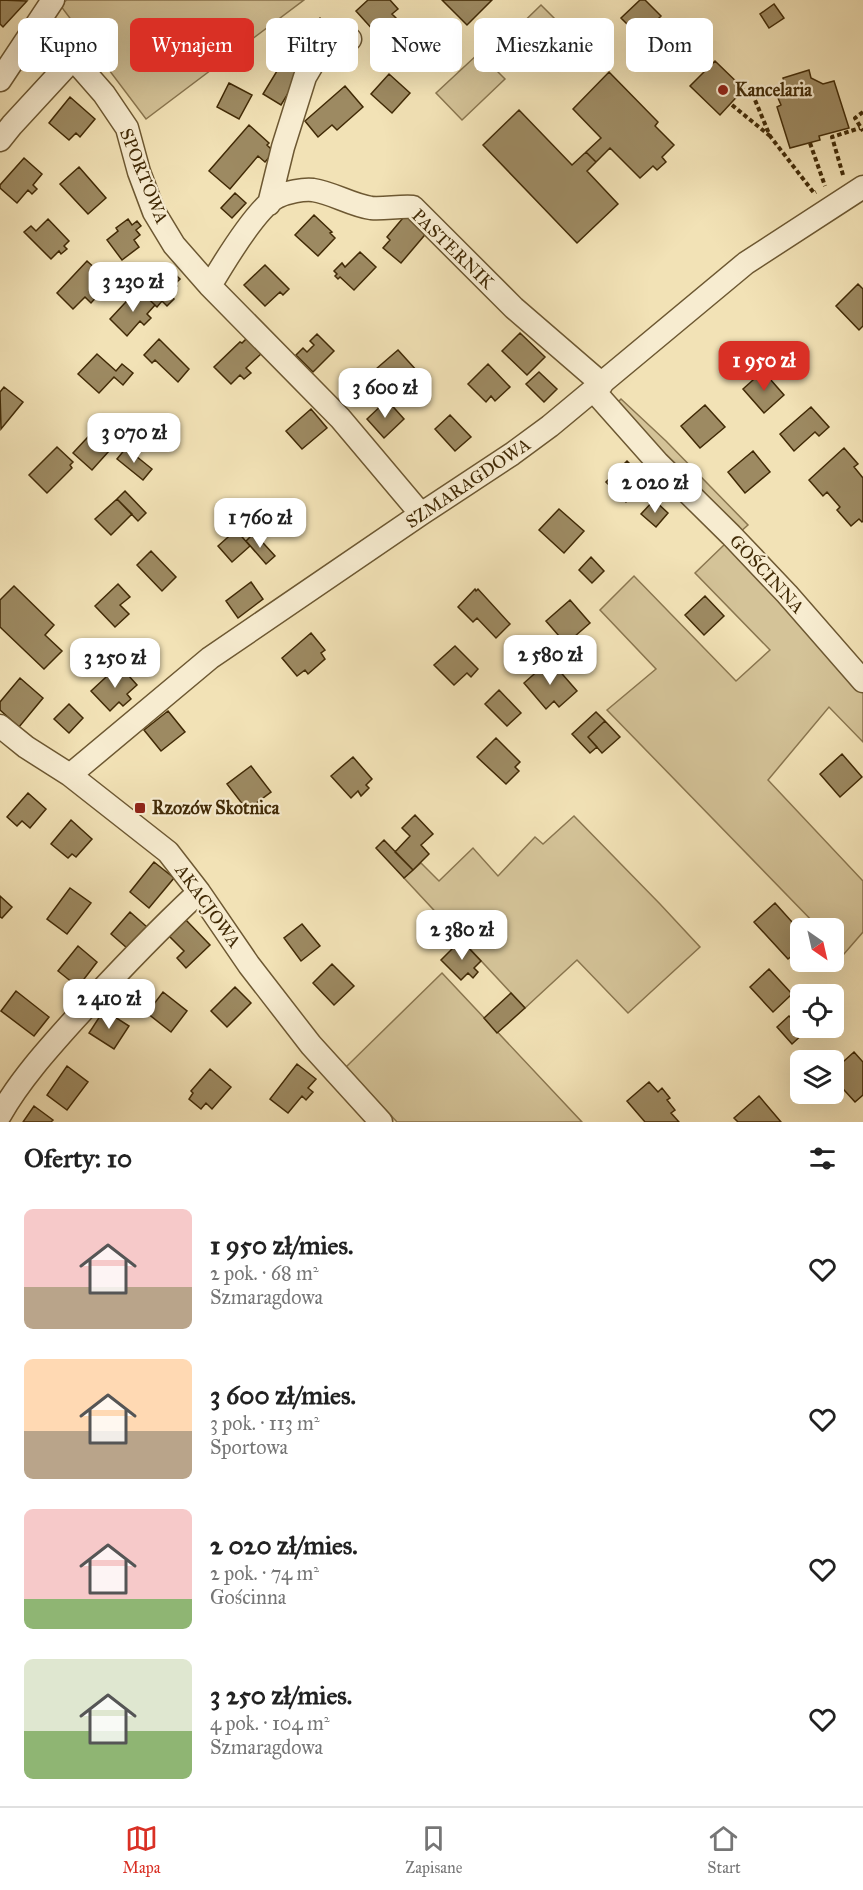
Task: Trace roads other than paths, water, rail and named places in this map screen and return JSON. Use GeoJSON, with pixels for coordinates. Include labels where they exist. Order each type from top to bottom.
{"type":"FeatureCollection","features":[{"type":"Feature","properties":{"kind":"street"},"geometry":{"type":"LineString","coordinates":[[42,18],[53,0]]}},
{"type":"Feature","properties":{"kind":"street"},"geometry":{"type":"LineString","coordinates":[[0,80],[18,53]]}},
{"type":"Feature","properties":{"kind":"street"},"geometry":{"type":"LineString","coordinates":[[0,140],[61,72]]}},
{"type":"Feature","properties":{"kind":"street","name":"SPORTOWA"},"geometry":{"type":"LineString","coordinates":[[83,72],[104,94],[127,128],[139,172],[154,212],[174,245],[340,418],[422,514]]}},
{"type":"Feature","properties":{"kind":"street"},"geometry":{"type":"LineString","coordinates":[[269,204],[283,147],[308,72]]}},
{"type":"Feature","properties":{"kind":"street","name":"SZMARAGDOWA"},"geometry":{"type":"LineString","coordinates":[[70,775],[210,658],[512,454],[598,387],[747,263],[863,187]]}},
{"type":"Feature","properties":{"kind":"street","name":"PASTERNIK"},"geometry":{"type":"LineString","coordinates":[[210,285],[258,215],[277,197],[303,190],[327,193],[347,202],[370,207],[413,207],[514,308],[598,387]]}},
{"type":"Feature","properties":{"kind":"street","name":"GOŚCINNA"},"geometry":{"type":"LineString","coordinates":[[598,387],[658,463],[732,535],[863,681]]}},
{"type":"Feature","properties":{"kind":"street","name":"AKACJOWA"},"geometry":{"type":"LineString","coordinates":[[0,726],[26,747],[70,775],[168,852],[311,1045],[381,1122]]}},
{"type":"Feature","properties":{"kind":"street"},"geometry":{"type":"LineString","coordinates":[[0,1115],[8,1100],[38,1061],[75,1019],[156,931],[199,892]]}},
{"type":"Feature","properties":{"kind":"place","name":"Kancelaria"},"geometry":{"type":"Point","coordinates":[723,90]}},
{"type":"Feature","properties":{"kind":"place","name":"Rzozów Skotnica"},"geometry":{"type":"Point","coordinates":[140,808]}}]}
